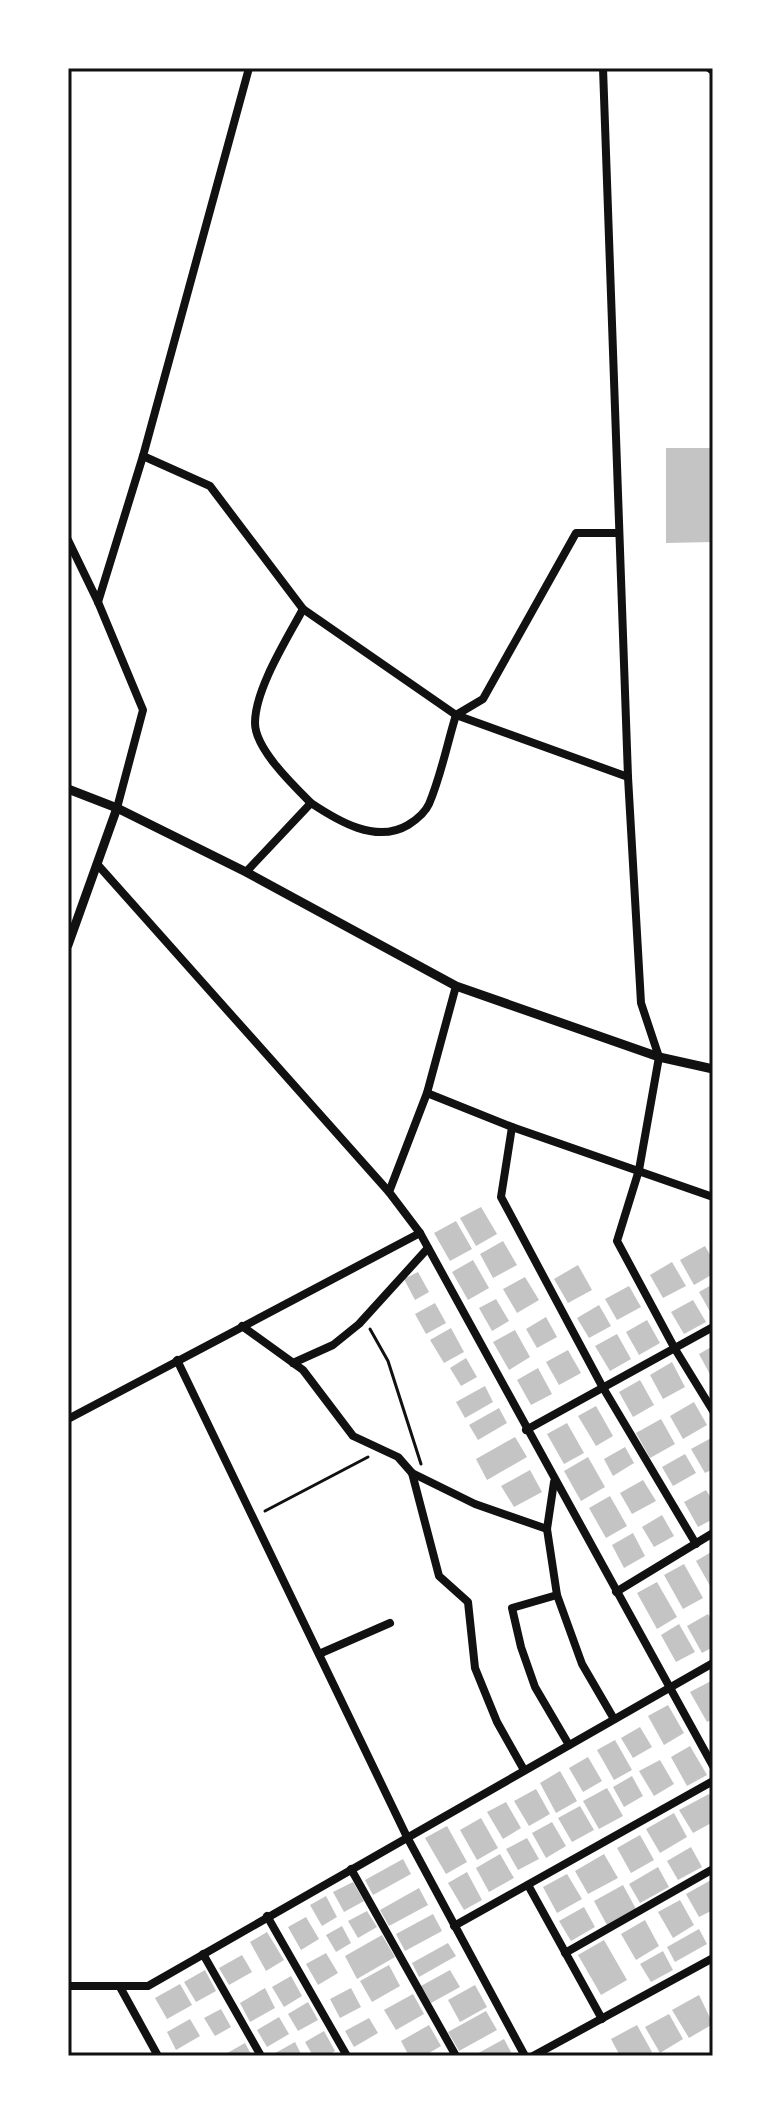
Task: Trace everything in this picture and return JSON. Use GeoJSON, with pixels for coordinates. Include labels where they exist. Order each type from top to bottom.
{"type":"FeatureCollection","features":[{"type":"Feature","properties":{"kind":"street"},"geometry":{"type":"LineString","coordinates":[[98,602],[143,456],[249,68]]}},
{"type":"Feature","properties":{"kind":"street"},"geometry":{"type":"LineString","coordinates":[[603,68],[628,777],[641,1003],[659,1057],[639,1170],[617,1241],[675,1349],[713,1411]]}},
{"type":"Feature","properties":{"kind":"street"},"geometry":{"type":"LineString","coordinates":[[143,456],[210,486],[303,609],[456,715],[628,777]]}},
{"type":"Feature","properties":{"kind":"street"},"geometry":{"type":"LineString","coordinates":[[303,609],[262,695],[255,725],[267,753],[286,779],[311,803],[341,822],[370,831],[397,831],[416,820],[428,806],[456,715],[483,699],[576,533],[617,533]]}},
{"type":"Feature","properties":{"kind":"street"},"geometry":{"type":"LineString","coordinates":[[68,540],[98,602],[143,710],[117,808],[68,945]]}},
{"type":"Feature","properties":{"kind":"street"},"geometry":{"type":"LineString","coordinates":[[68,789],[117,808],[246,872],[456,986],[659,1057],[713,1069]]}},
{"type":"Feature","properties":{"kind":"street"},"geometry":{"type":"LineString","coordinates":[[246,872],[311,803]]}},
{"type":"Feature","properties":{"kind":"street"},"geometry":{"type":"LineString","coordinates":[[97,864],[389,1192],[420,1233],[713,1766]]}},
{"type":"Feature","properties":{"kind":"street"},"geometry":{"type":"LineString","coordinates":[[389,1192],[427,1093],[456,986]]}},
{"type":"Feature","properties":{"kind":"street"},"geometry":{"type":"LineString","coordinates":[[427,1093],[512,1127],[713,1197]]}},
{"type":"Feature","properties":{"kind":"street"},"geometry":{"type":"LineString","coordinates":[[512,1127],[501,1197],[602,1386],[696,1544]]}},
{"type":"Feature","properties":{"kind":"street"},"geometry":{"type":"LineString","coordinates":[[68,1419],[420,1233]]}},
{"type":"Feature","properties":{"kind":"street"},"geometry":{"type":"LineString","coordinates":[[293,1363],[333,1345],[365,1318],[428,1248]]}},
{"type":"Feature","properties":{"kind":"street"},"geometry":{"type":"LineString","coordinates":[[242,1326],[303,1370],[353,1436],[398,1457],[412,1473],[475,1504],[547,1529]]}},
{"type":"Feature","properties":{"kind":"street"},"geometry":{"type":"LineString","coordinates":[[526,1430],[713,1327]]}},
{"type":"Feature","properties":{"kind":"street"},"geometry":{"type":"LineString","coordinates":[[177,1360],[407,1837],[525,2056]]}},
{"type":"Feature","properties":{"kind":"street"},"geometry":{"type":"LineString","coordinates":[[412,1473],[439,1576],[468,1602],[475,1668],[497,1722],[524,1770]]}},
{"type":"Feature","properties":{"kind":"street"},"geometry":{"type":"LineString","coordinates":[[554,1480],[547,1529],[557,1595],[582,1664],[614,1719]]}},
{"type":"Feature","properties":{"kind":"street"},"geometry":{"type":"LineString","coordinates":[[616,1592],[713,1533]]}},
{"type":"Feature","properties":{"kind":"street"},"geometry":{"type":"LineString","coordinates":[[557,1595],[512,1608],[535,1687],[569,1745]]}},
{"type":"Feature","properties":{"kind":"street"},"geometry":{"type":"LineString","coordinates":[[319,1654],[390,1623]]}},
{"type":"Feature","properties":{"kind":"street"},"geometry":{"type":"LineString","coordinates":[[68,1986],[148,1986],[713,1663]]}},
{"type":"Feature","properties":{"kind":"street"},"geometry":{"type":"LineString","coordinates":[[454,1926],[713,1781]]}},
{"type":"Feature","properties":{"kind":"street"},"geometry":{"type":"LineString","coordinates":[[351,1869],[456,2056]]}},
{"type":"Feature","properties":{"kind":"street"},"geometry":{"type":"LineString","coordinates":[[565,1953],[713,1869]]}},
{"type":"Feature","properties":{"kind":"street"},"geometry":{"type":"LineString","coordinates":[[528,1885],[602,2019]]}},
{"type":"Feature","properties":{"kind":"street"},"geometry":{"type":"LineString","coordinates":[[267,1916],[347,2056]]}},
{"type":"Feature","properties":{"kind":"street"},"geometry":{"type":"LineString","coordinates":[[203,1954],[261,2056]]}},
{"type":"Feature","properties":{"kind":"street"},"geometry":{"type":"LineString","coordinates":[[533,2056],[713,1958]]}},
{"type":"Feature","properties":{"kind":"street"},"geometry":{"type":"LineString","coordinates":[[120,1987],[158,2056]]}},
{"type":"Feature","properties":{"kind":"path"},"geometry":{"type":"LineString","coordinates":[[365,1318],[388,1361],[425,1479]]}},
{"type":"Feature","properties":{"kind":"path"},"geometry":{"type":"LineString","coordinates":[[253,1517],[381,1449]]}},
{"type":"Feature","properties":{"kind":"building"},"geometry":{"type":"Polygon","coordinates":[[[666,448],[713,448],[713,542],[666,543],[666,448]]]}},
{"type":"Feature","properties":{"kind":"building"},"geometry":{"type":"Polygon","coordinates":[[[481,1207],[497,1234],[476,1246],[460,1218],[481,1207]]]}},
{"type":"Feature","properties":{"kind":"building"},"geometry":{"type":"Polygon","coordinates":[[[456,1221],[472,1249],[450,1261],[434,1233],[456,1221]]]}},
{"type":"Feature","properties":{"kind":"building"},"geometry":{"type":"Polygon","coordinates":[[[503,1241],[517,1265],[493,1278],[480,1254],[503,1241]]]}},
{"type":"Feature","properties":{"kind":"building"},"geometry":{"type":"Polygon","coordinates":[[[705,1246],[713,1260],[713,1274],[694,1285],[680,1260],[705,1246]]]}},
{"type":"Feature","properties":{"kind":"building"},"geometry":{"type":"Polygon","coordinates":[[[473,1260],[489,1288],[468,1300],[452,1272],[473,1260]]]}},
{"type":"Feature","properties":{"kind":"building"},"geometry":{"type":"Polygon","coordinates":[[[672,1262],[686,1286],[663,1298],[650,1275],[672,1262]]]}},
{"type":"Feature","properties":{"kind":"building"},"geometry":{"type":"Polygon","coordinates":[[[578,1265],[592,1290],[568,1303],[554,1279],[578,1265]]]}},
{"type":"Feature","properties":{"kind":"building"},"geometry":{"type":"Polygon","coordinates":[[[418,1272],[429,1292],[415,1300],[404,1279],[418,1272]]]}},
{"type":"Feature","properties":{"kind":"building"},"geometry":{"type":"Polygon","coordinates":[[[525,1277],[539,1300],[517,1313],[503,1289],[525,1277]]]}},
{"type":"Feature","properties":{"kind":"building"},"geometry":{"type":"Polygon","coordinates":[[[713,1284],[713,1317],[699,1292],[713,1284]]]}},
{"type":"Feature","properties":{"kind":"building"},"geometry":{"type":"Polygon","coordinates":[[[629,1286],[641,1307],[617,1320],[605,1299],[629,1286]]]}},
{"type":"Feature","properties":{"kind":"building"},"geometry":{"type":"Polygon","coordinates":[[[496,1299],[509,1321],[492,1331],[479,1308],[496,1299]]]}},
{"type":"Feature","properties":{"kind":"building"},"geometry":{"type":"Polygon","coordinates":[[[693,1300],[706,1322],[684,1334],[671,1312],[693,1300]]]}},
{"type":"Feature","properties":{"kind":"building"},"geometry":{"type":"Polygon","coordinates":[[[435,1303],[446,1323],[426,1334],[415,1314],[435,1303]]]}},
{"type":"Feature","properties":{"kind":"building"},"geometry":{"type":"Polygon","coordinates":[[[599,1305],[611,1326],[589,1338],[577,1318],[599,1305]]]}},
{"type":"Feature","properties":{"kind":"building"},"geometry":{"type":"Polygon","coordinates":[[[546,1317],[557,1337],[537,1348],[526,1329],[546,1317]]]}},
{"type":"Feature","properties":{"kind":"building"},"geometry":{"type":"Polygon","coordinates":[[[647,1320],[660,1343],[639,1355],[626,1332],[647,1320]]]}},
{"type":"Feature","properties":{"kind":"building"},"geometry":{"type":"Polygon","coordinates":[[[451,1328],[464,1352],[444,1363],[430,1340],[451,1328]]]}},
{"type":"Feature","properties":{"kind":"building"},"geometry":{"type":"Polygon","coordinates":[[[515,1330],[530,1357],[509,1370],[493,1342],[515,1330]]]}},
{"type":"Feature","properties":{"kind":"building"},"geometry":{"type":"Polygon","coordinates":[[[617,1334],[631,1359],[610,1371],[595,1346],[617,1334]]]}},
{"type":"Feature","properties":{"kind":"building"},"geometry":{"type":"Polygon","coordinates":[[[713,1346],[713,1380],[699,1354],[713,1346]]]}},
{"type":"Feature","properties":{"kind":"building"},"geometry":{"type":"Polygon","coordinates":[[[568,1350],[581,1373],[559,1385],[546,1362],[568,1350]]]}},
{"type":"Feature","properties":{"kind":"building"},"geometry":{"type":"Polygon","coordinates":[[[466,1358],[477,1377],[461,1386],[450,1368],[466,1358]]]}},
{"type":"Feature","properties":{"kind":"building"},"geometry":{"type":"Polygon","coordinates":[[[672,1362],[685,1387],[663,1399],[650,1375],[672,1362]]]}},
{"type":"Feature","properties":{"kind":"building"},"geometry":{"type":"Polygon","coordinates":[[[538,1368],[552,1394],[531,1405],[517,1380],[538,1368]]]}},
{"type":"Feature","properties":{"kind":"building"},"geometry":{"type":"Polygon","coordinates":[[[640,1380],[654,1405],[633,1417],[619,1392],[640,1380]]]}},
{"type":"Feature","properties":{"kind":"building"},"geometry":{"type":"Polygon","coordinates":[[[485,1386],[493,1402],[465,1418],[456,1402],[485,1386]]]}},
{"type":"Feature","properties":{"kind":"building"},"geometry":{"type":"Polygon","coordinates":[[[694,1402],[707,1425],[683,1439],[670,1416],[694,1402]]]}},
{"type":"Feature","properties":{"kind":"building"},"geometry":{"type":"Polygon","coordinates":[[[596,1406],[613,1436],[596,1446],[578,1416],[596,1406]]]}},
{"type":"Feature","properties":{"kind":"building"},"geometry":{"type":"Polygon","coordinates":[[[499,1408],[507,1423],[478,1440],[469,1425],[499,1408]]]}},
{"type":"Feature","properties":{"kind":"building"},"geometry":{"type":"Polygon","coordinates":[[[661,1419],[675,1444],[650,1458],[636,1433],[661,1419]]]}},
{"type":"Feature","properties":{"kind":"building"},"geometry":{"type":"Polygon","coordinates":[[[567,1423],[584,1453],[564,1464],[547,1434],[567,1423]]]}},
{"type":"Feature","properties":{"kind":"building"},"geometry":{"type":"Polygon","coordinates":[[[515,1437],[527,1457],[487,1480],[476,1459],[515,1437]]]}},
{"type":"Feature","properties":{"kind":"building"},"geometry":{"type":"Polygon","coordinates":[[[713,1437],[713,1469],[705,1473],[691,1449],[713,1437]]]}},
{"type":"Feature","properties":{"kind":"building"},"geometry":{"type":"Polygon","coordinates":[[[625,1447],[634,1463],[613,1476],[604,1459],[625,1447]]]}},
{"type":"Feature","properties":{"kind":"building"},"geometry":{"type":"Polygon","coordinates":[[[685,1454],[696,1473],[673,1486],[662,1467],[685,1454]]]}},
{"type":"Feature","properties":{"kind":"building"},"geometry":{"type":"Polygon","coordinates":[[[588,1457],[605,1487],[581,1501],[564,1471],[588,1457]]]}},
{"type":"Feature","properties":{"kind":"building"},"geometry":{"type":"Polygon","coordinates":[[[530,1470],[542,1492],[514,1507],[501,1486],[530,1470]]]}},
{"type":"Feature","properties":{"kind":"building"},"geometry":{"type":"Polygon","coordinates":[[[643,1480],[656,1501],[632,1514],[620,1493],[643,1480]]]}},
{"type":"Feature","properties":{"kind":"building"},"geometry":{"type":"Polygon","coordinates":[[[706,1490],[713,1501],[713,1519],[698,1527],[684,1502],[706,1490]]]}},
{"type":"Feature","properties":{"kind":"building"},"geometry":{"type":"Polygon","coordinates":[[[610,1496],[627,1526],[606,1538],[589,1508],[610,1496]]]}},
{"type":"Feature","properties":{"kind":"building"},"geometry":{"type":"Polygon","coordinates":[[[662,1515],[674,1536],[654,1547],[642,1527],[662,1515]]]}},
{"type":"Feature","properties":{"kind":"building"},"geometry":{"type":"Polygon","coordinates":[[[633,1533],[645,1556],[624,1568],[612,1545],[633,1533]]]}},
{"type":"Feature","properties":{"kind":"building"},"geometry":{"type":"Polygon","coordinates":[[[713,1551],[713,1591],[696,1561],[713,1551]]]}},
{"type":"Feature","properties":{"kind":"building"},"geometry":{"type":"Polygon","coordinates":[[[684,1564],[703,1598],[683,1609],[664,1575],[684,1564]]]}},
{"type":"Feature","properties":{"kind":"building"},"geometry":{"type":"Polygon","coordinates":[[[657,1582],[677,1617],[657,1629],[637,1593],[657,1582]]]}},
{"type":"Feature","properties":{"kind":"building"},"geometry":{"type":"Polygon","coordinates":[[[708,1614],[713,1622],[713,1647],[702,1653],[687,1626],[708,1614]]]}},
{"type":"Feature","properties":{"kind":"building"},"geometry":{"type":"Polygon","coordinates":[[[679,1624],[695,1652],[676,1662],[661,1635],[679,1624]]]}},
{"type":"Feature","properties":{"kind":"building"},"geometry":{"type":"Polygon","coordinates":[[[713,1680],[713,1719],[707,1722],[690,1692],[713,1680]]]}},
{"type":"Feature","properties":{"kind":"building"},"geometry":{"type":"Polygon","coordinates":[[[668,1705],[684,1733],[664,1745],[648,1716],[668,1705]]]}},
{"type":"Feature","properties":{"kind":"building"},"geometry":{"type":"Polygon","coordinates":[[[640,1727],[652,1747],[633,1758],[621,1738],[640,1727]]]}},
{"type":"Feature","properties":{"kind":"building"},"geometry":{"type":"Polygon","coordinates":[[[615,1740],[632,1770],[614,1780],[597,1750],[615,1740]]]}},
{"type":"Feature","properties":{"kind":"building"},"geometry":{"type":"Polygon","coordinates":[[[690,1746],[707,1775],[687,1786],[671,1757],[690,1746]]]}},
{"type":"Feature","properties":{"kind":"building"},"geometry":{"type":"Polygon","coordinates":[[[588,1757],[602,1781],[583,1792],[569,1768],[588,1757]]]}},
{"type":"Feature","properties":{"kind":"building"},"geometry":{"type":"Polygon","coordinates":[[[660,1760],[674,1784],[654,1796],[639,1771],[660,1760]]]}},
{"type":"Feature","properties":{"kind":"building"},"geometry":{"type":"Polygon","coordinates":[[[560,1771],[577,1801],[556,1813],[540,1783],[560,1771]]]}},
{"type":"Feature","properties":{"kind":"building"},"geometry":{"type":"Polygon","coordinates":[[[632,1776],[643,1796],[624,1807],[613,1787],[632,1776]]]}},
{"type":"Feature","properties":{"kind":"building"},"geometry":{"type":"Polygon","coordinates":[[[607,1788],[623,1816],[599,1829],[583,1801],[607,1788]]]}},
{"type":"Feature","properties":{"kind":"building"},"geometry":{"type":"Polygon","coordinates":[[[536,1789],[550,1814],[529,1826],[514,1801],[536,1789]]]}},
{"type":"Feature","properties":{"kind":"building"},"geometry":{"type":"Polygon","coordinates":[[[709,1794],[713,1801],[713,1822],[693,1833],[679,1810],[709,1794]]]}},
{"type":"Feature","properties":{"kind":"building"},"geometry":{"type":"Polygon","coordinates":[[[506,1802],[521,1828],[503,1839],[487,1812],[506,1802]]]}},
{"type":"Feature","properties":{"kind":"building"},"geometry":{"type":"Polygon","coordinates":[[[580,1806],[594,1830],[572,1842],[558,1818],[580,1806]]]}},
{"type":"Feature","properties":{"kind":"building"},"geometry":{"type":"Polygon","coordinates":[[[674,1813],[687,1837],[660,1853],[646,1829],[674,1813]]]}},
{"type":"Feature","properties":{"kind":"building"},"geometry":{"type":"Polygon","coordinates":[[[481,1818],[498,1848],[477,1860],[460,1830],[481,1818]]]}},
{"type":"Feature","properties":{"kind":"building"},"geometry":{"type":"Polygon","coordinates":[[[552,1822],[566,1846],[546,1858],[532,1833],[552,1822]]]}},
{"type":"Feature","properties":{"kind":"building"},"geometry":{"type":"Polygon","coordinates":[[[447,1826],[467,1862],[446,1874],[425,1838],[447,1826]]]}},
{"type":"Feature","properties":{"kind":"building"},"geometry":{"type":"Polygon","coordinates":[[[640,1835],[654,1860],[631,1873],[617,1848],[640,1835]]]}},
{"type":"Feature","properties":{"kind":"building"},"geometry":{"type":"Polygon","coordinates":[[[527,1838],[539,1859],[518,1870],[506,1849],[527,1838]]]}},
{"type":"Feature","properties":{"kind":"building"},"geometry":{"type":"Polygon","coordinates":[[[691,1847],[702,1867],[678,1880],[667,1861],[691,1847]]]}},
{"type":"Feature","properties":{"kind":"building"},"geometry":{"type":"Polygon","coordinates":[[[500,1854],[514,1878],[489,1892],[476,1868],[500,1854]]]}},
{"type":"Feature","properties":{"kind":"building"},"geometry":{"type":"Polygon","coordinates":[[[604,1854],[618,1878],[588,1894],[575,1871],[604,1854]]]}},
{"type":"Feature","properties":{"kind":"building"},"geometry":{"type":"Polygon","coordinates":[[[403,1859],[411,1874],[373,1895],[365,1880],[403,1859]]]}},
{"type":"Feature","properties":{"kind":"building"},"geometry":{"type":"Polygon","coordinates":[[[658,1867],[669,1887],[640,1903],[629,1884],[658,1867]]]}},
{"type":"Feature","properties":{"kind":"building"},"geometry":{"type":"Polygon","coordinates":[[[467,1872],[482,1900],[464,1910],[448,1883],[467,1872]]]}},
{"type":"Feature","properties":{"kind":"building"},"geometry":{"type":"Polygon","coordinates":[[[567,1874],[582,1899],[557,1913],[543,1887],[567,1874]]]}},
{"type":"Feature","properties":{"kind":"building"},"geometry":{"type":"Polygon","coordinates":[[[713,1879],[713,1910],[699,1917],[686,1894],[713,1879]]]}},
{"type":"Feature","properties":{"kind":"building"},"geometry":{"type":"Polygon","coordinates":[[[353,1882],[364,1901],[344,1912],[333,1892],[353,1882]]]}},
{"type":"Feature","properties":{"kind":"building"},"geometry":{"type":"Polygon","coordinates":[[[623,1885],[636,1909],[607,1925],[594,1901],[623,1885]]]}},
{"type":"Feature","properties":{"kind":"building"},"geometry":{"type":"Polygon","coordinates":[[[419,1888],[428,1905],[389,1926],[380,1910],[419,1888]]]}},
{"type":"Feature","properties":{"kind":"building"},"geometry":{"type":"Polygon","coordinates":[[[326,1896],[337,1917],[322,1926],[310,1905],[326,1896]]]}},
{"type":"Feature","properties":{"kind":"building"},"geometry":{"type":"Polygon","coordinates":[[[680,1900],[694,1925],[673,1938],[658,1912],[680,1900]]]}},
{"type":"Feature","properties":{"kind":"building"},"geometry":{"type":"Polygon","coordinates":[[[584,1907],[595,1927],[571,1941],[559,1921],[584,1907]]]}},
{"type":"Feature","properties":{"kind":"building"},"geometry":{"type":"Polygon","coordinates":[[[367,1911],[377,1927],[358,1938],[348,1921],[367,1911]]]}},
{"type":"Feature","properties":{"kind":"building"},"geometry":{"type":"Polygon","coordinates":[[[433,1914],[442,1931],[405,1951],[396,1934],[433,1914]]]}},
{"type":"Feature","properties":{"kind":"building"},"geometry":{"type":"Polygon","coordinates":[[[306,1917],[319,1939],[301,1950],[288,1927],[306,1917]]]}},
{"type":"Feature","properties":{"kind":"building"},"geometry":{"type":"Polygon","coordinates":[[[645,1920],[659,1946],[636,1960],[621,1934],[645,1920]]]}},
{"type":"Feature","properties":{"kind":"building"},"geometry":{"type":"Polygon","coordinates":[[[342,1926],[351,1943],[336,1952],[326,1935],[342,1926]]]}},
{"type":"Feature","properties":{"kind":"building"},"geometry":{"type":"Polygon","coordinates":[[[699,1929],[707,1944],[675,1962],[667,1947],[699,1929]]]}},
{"type":"Feature","properties":{"kind":"building"},"geometry":{"type":"Polygon","coordinates":[[[267,1932],[284,1960],[266,1971],[250,1942],[267,1932]]]}},
{"type":"Feature","properties":{"kind":"building"},"geometry":{"type":"Polygon","coordinates":[[[382,1935],[395,1957],[357,1979],[345,1956],[382,1935]]]}},
{"type":"Feature","properties":{"kind":"building"},"geometry":{"type":"Polygon","coordinates":[[[604,1940],[627,1980],[601,1995],[578,1955],[604,1940]]]}},
{"type":"Feature","properties":{"kind":"building"},"geometry":{"type":"Polygon","coordinates":[[[448,1943],[456,1956],[419,1977],[412,1963],[448,1943]]]}},
{"type":"Feature","properties":{"kind":"building"},"geometry":{"type":"Polygon","coordinates":[[[663,1951],[673,1970],[651,1982],[640,1964],[663,1951]]]}},
{"type":"Feature","properties":{"kind":"building"},"geometry":{"type":"Polygon","coordinates":[[[326,1953],[338,1973],[318,1985],[306,1964],[326,1953]]]}},
{"type":"Feature","properties":{"kind":"building"},"geometry":{"type":"Polygon","coordinates":[[[242,1955],[252,1972],[229,1985],[219,1968],[242,1955]]]}},
{"type":"Feature","properties":{"kind":"building"},"geometry":{"type":"Polygon","coordinates":[[[389,1965],[400,1986],[372,2002],[360,1981],[389,1965]]]}},
{"type":"Feature","properties":{"kind":"building"},"geometry":{"type":"Polygon","coordinates":[[[205,1970],[216,1991],[196,2002],[184,1982],[205,1970]]]}},
{"type":"Feature","properties":{"kind":"building"},"geometry":{"type":"Polygon","coordinates":[[[450,1970],[460,1987],[431,2003],[421,1986],[450,1970]]]}},
{"type":"Feature","properties":{"kind":"building"},"geometry":{"type":"Polygon","coordinates":[[[291,1976],[302,1996],[284,2007],[272,1987],[291,1976]]]}},
{"type":"Feature","properties":{"kind":"building"},"geometry":{"type":"Polygon","coordinates":[[[180,1984],[192,2005],[167,2019],[155,1998],[180,1984]]]}},
{"type":"Feature","properties":{"kind":"building"},"geometry":{"type":"Polygon","coordinates":[[[475,1985],[487,2007],[460,2022],[448,2000],[475,1985]]]}},
{"type":"Feature","properties":{"kind":"building"},"geometry":{"type":"Polygon","coordinates":[[[265,1988],[275,2008],[250,2022],[240,2003],[265,1988]]]}},
{"type":"Feature","properties":{"kind":"building"},"geometry":{"type":"Polygon","coordinates":[[[351,1988],[361,2007],[340,2018],[330,1999],[351,1988]]]}},
{"type":"Feature","properties":{"kind":"building"},"geometry":{"type":"Polygon","coordinates":[[[413,1994],[424,2014],[396,2030],[384,2010],[413,1994]]]}},
{"type":"Feature","properties":{"kind":"building"},"geometry":{"type":"Polygon","coordinates":[[[699,1995],[713,2024],[689,2038],[672,2010],[699,1995]]]}},
{"type":"Feature","properties":{"kind":"building"},"geometry":{"type":"Polygon","coordinates":[[[308,2002],[318,2020],[298,2031],[288,2014],[308,2002]]]}},
{"type":"Feature","properties":{"kind":"building"},"geometry":{"type":"Polygon","coordinates":[[[221,2009],[231,2027],[215,2036],[204,2018],[221,2009]]]}},
{"type":"Feature","properties":{"kind":"building"},"geometry":{"type":"Polygon","coordinates":[[[486,2011],[497,2030],[459,2051],[448,2032],[486,2011]]]}},
{"type":"Feature","properties":{"kind":"building"},"geometry":{"type":"Polygon","coordinates":[[[669,2014],[683,2039],[660,2053],[645,2027],[669,2014]]]}},
{"type":"Feature","properties":{"kind":"building"},"geometry":{"type":"Polygon","coordinates":[[[279,2017],[289,2034],[267,2047],[257,2030],[279,2017]]]}},
{"type":"Feature","properties":{"kind":"building"},"geometry":{"type":"Polygon","coordinates":[[[369,2018],[378,2033],[354,2047],[345,2031],[369,2018]]]}},
{"type":"Feature","properties":{"kind":"building"},"geometry":{"type":"Polygon","coordinates":[[[190,2019],[200,2036],[176,2050],[167,2032],[190,2019]]]}},
{"type":"Feature","properties":{"kind":"building"},"geometry":{"type":"Polygon","coordinates":[[[429,2025],[441,2046],[424,2056],[409,2056],[401,2041],[429,2025]]]}},
{"type":"Feature","properties":{"kind":"building"},"geometry":{"type":"Polygon","coordinates":[[[637,2025],[652,2052],[646,2056],[620,2056],[611,2039],[637,2025]]]}},
{"type":"Feature","properties":{"kind":"building"},"geometry":{"type":"Polygon","coordinates":[[[324,2031],[335,2051],[327,2056],[313,2056],[305,2042],[324,2031]]]}},
{"type":"Feature","properties":{"kind":"building"},"geometry":{"type":"Polygon","coordinates":[[[504,2039],[510,2056],[473,2056],[504,2039]]]}},
{"type":"Feature","properties":{"kind":"building"},"geometry":{"type":"Polygon","coordinates":[[[295,2042],[302,2056],[270,2056],[295,2042]]]}},
{"type":"Feature","properties":{"kind":"building"},"geometry":{"type":"Polygon","coordinates":[[[245,2043],[252,2056],[222,2056],[245,2043]]]}}]}
